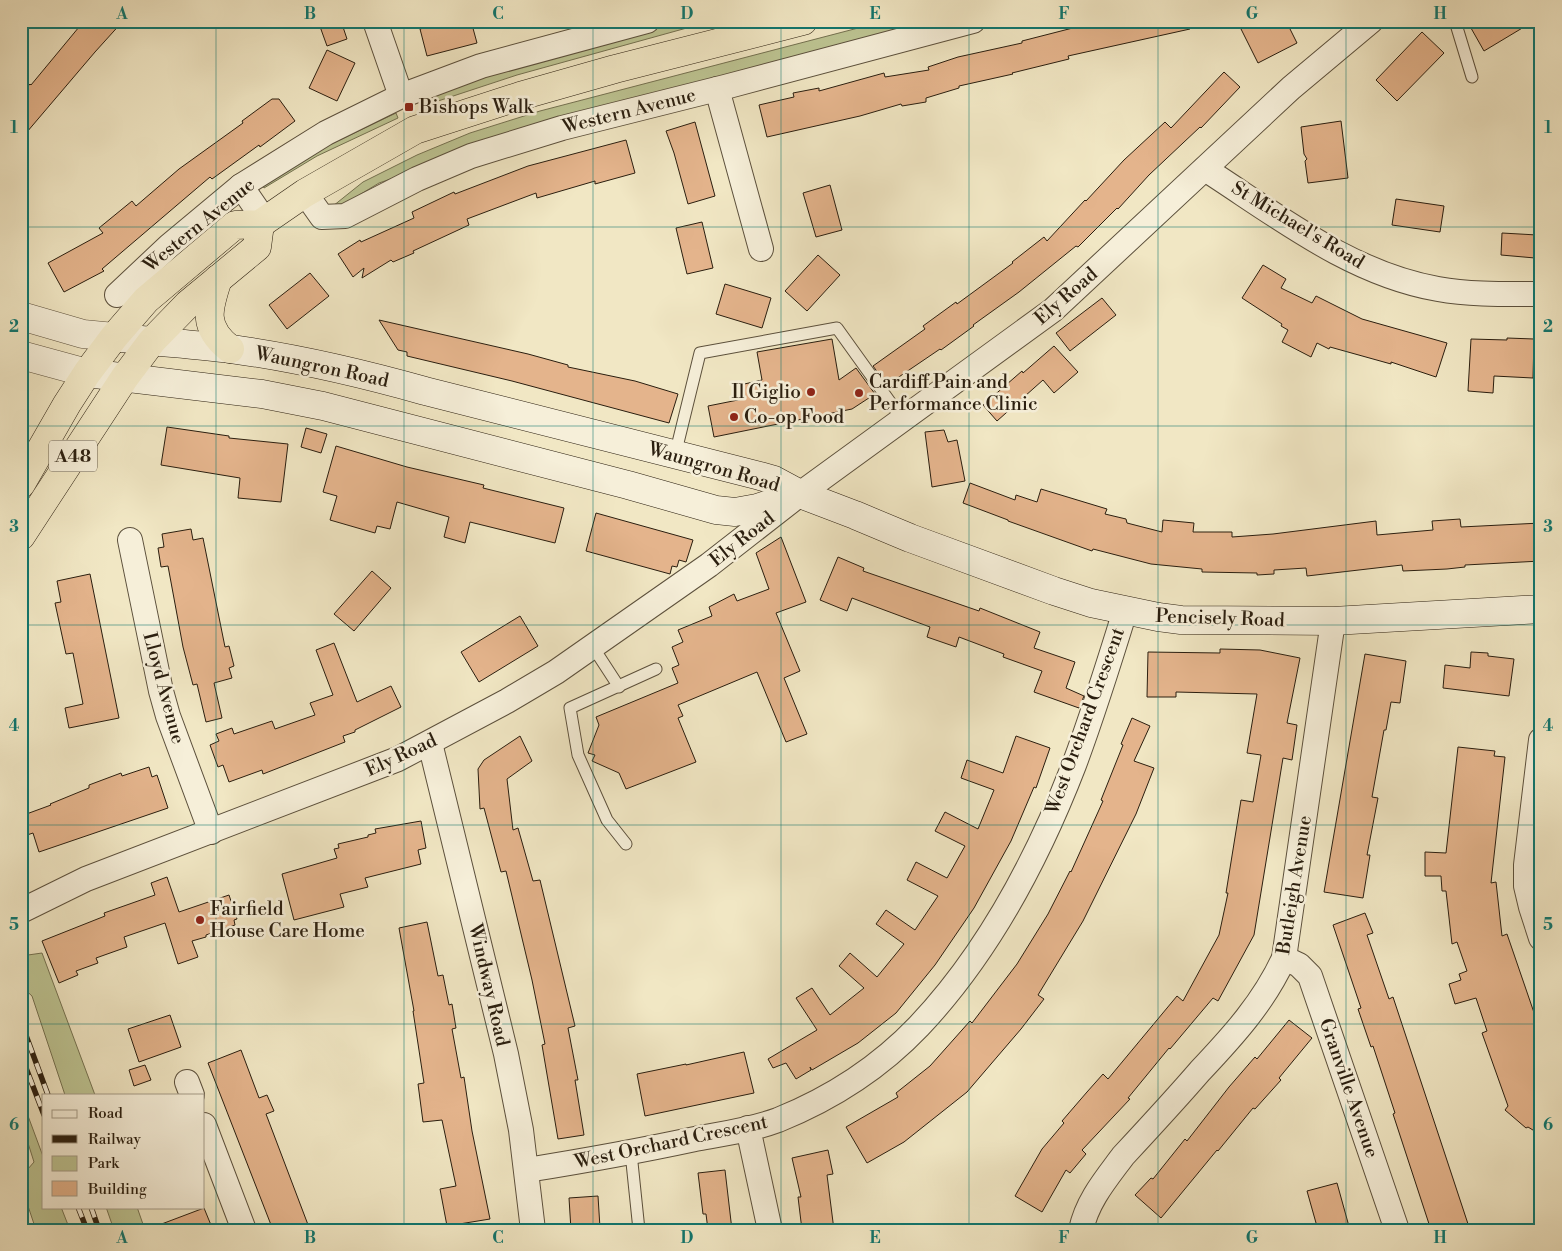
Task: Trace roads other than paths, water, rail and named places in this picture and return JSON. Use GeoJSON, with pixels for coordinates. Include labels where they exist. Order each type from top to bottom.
{"type":"FeatureCollection","features":[{"type":"Feature","properties":{"kind":"highway","name":"Western Avenue"},"geometry":{"type":"LineString","coordinates":[[21,484],[87,373],[114,337],[146,300],[235,225],[263,222],[305,194],[415,130],[605,71],[803,21]]}},
{"type":"Feature","properties":{"kind":"highway","name":"Western Avenue"},"geometry":{"type":"LineString","coordinates":[[21,536],[125,377],[152,341],[180,311],[257,246],[263,222]]}},
{"type":"Feature","properties":{"kind":"highway"},"geometry":{"type":"LineString","coordinates":[[218,279],[210,305],[210,322],[214,333],[230,349]]}},
{"type":"Feature","properties":{"kind":"main road","name":"Waungron Road"},"geometry":{"type":"LineString","coordinates":[[21,316],[83,334],[230,349],[308,361],[774,480],[800,494]]}},
{"type":"Feature","properties":{"kind":"main road","name":"Waungron Road"},"geometry":{"type":"LineString","coordinates":[[21,355],[87,373],[262,394],[323,406],[619,482],[716,510],[735,512],[757,508],[800,494]]}},
{"type":"Feature","properties":{"kind":"main road","name":"Pencisely Road"},"geometry":{"type":"LineString","coordinates":[[800,494],[910,538],[1054,591],[1091,603],[1125,611],[1182,620],[1333,622],[1541,609]]}},
{"type":"Feature","properties":{"kind":"street"},"geometry":{"type":"LineString","coordinates":[[375,21],[401,96]]}},
{"type":"Feature","properties":{"kind":"street","name":"Western Avenue"},"geometry":{"type":"LineString","coordinates":[[118,294],[169,246],[241,186],[326,133],[401,96],[481,66],[602,27],[647,21]]}},
{"type":"Feature","properties":{"kind":"street","name":"Western Avenue"},"geometry":{"type":"LineString","coordinates":[[305,194],[322,217],[345,216],[418,179],[471,156],[562,128],[973,21]]}},
{"type":"Feature","properties":{"kind":"street","name":"Ely Road"},"geometry":{"type":"LineString","coordinates":[[21,911],[86,880],[373,769],[430,743],[556,672],[709,565],[800,494],[1053,310],[1292,88],[1372,21]]}},
{"type":"Feature","properties":{"kind":"street"},"geometry":{"type":"LineString","coordinates":[[717,89],[761,249]]}},
{"type":"Feature","properties":{"kind":"street","name":"St Michael's Road"},"geometry":{"type":"LineString","coordinates":[[1206,169],[1304,233],[1358,264],[1402,280],[1438,289],[1473,293],[1541,294]]}},
{"type":"Feature","properties":{"kind":"street"},"geometry":{"type":"LineString","coordinates":[[241,186],[263,222]]}},
{"type":"Feature","properties":{"kind":"street","name":"Lloyd Avenue"},"geometry":{"type":"LineString","coordinates":[[130,540],[165,708],[211,832]]}},
{"type":"Feature","properties":{"kind":"street","name":"West Orchard Crescent"},"geometry":{"type":"LineString","coordinates":[[527,1170],[631,1152],[748,1128],[776,1120],[820,1101],[854,1080],[918,1027],[943,998],[979,950],[1018,886],[1074,764],[1096,704],[1125,611]]}},
{"type":"Feature","properties":{"kind":"street","name":"Butleigh Avenue"},"geometry":{"type":"LineString","coordinates":[[1081,1230],[1083,1218],[1094,1196],[1123,1156],[1240,1027],[1262,999],[1284,958],[1333,622]]}},
{"type":"Feature","properties":{"kind":"street"},"geometry":{"type":"LineString","coordinates":[[1541,740],[1526,865],[1526,886],[1536,905],[1541,938]]}},
{"type":"Feature","properties":{"kind":"street","name":"Windway Road"},"geometry":{"type":"LineString","coordinates":[[430,743],[506,1054],[521,1130],[533,1230]]}},
{"type":"Feature","properties":{"kind":"street","name":"Granville Avenue"},"geometry":{"type":"LineString","coordinates":[[1284,958],[1300,965],[1310,976],[1397,1230]]}},
{"type":"Feature","properties":{"kind":"street"},"geometry":{"type":"LineString","coordinates":[[205,1128],[244,1230]]}},
{"type":"Feature","properties":{"kind":"street"},"geometry":{"type":"LineString","coordinates":[[748,1128],[770,1230]]}},
{"type":"Feature","properties":{"kind":"lane"},"geometry":{"type":"LineString","coordinates":[[1455,21],[1472,78]]}},
{"type":"Feature","properties":{"kind":"lane"},"geometry":{"type":"LineString","coordinates":[[675,455],[700,353],[837,328],[903,420]]}},
{"type":"Feature","properties":{"kind":"lane"},"geometry":{"type":"LineString","coordinates":[[593,647],[619,687]]}},
{"type":"Feature","properties":{"kind":"lane"},"geometry":{"type":"LineString","coordinates":[[626,844],[606,820],[578,755],[570,708],[656,669]]}},
{"type":"Feature","properties":{"kind":"lane"},"geometry":{"type":"LineString","coordinates":[[631,1152],[639,1230]]}},
{"type":"Feature","properties":{"kind":"railway"},"geometry":{"type":"LineString","coordinates":[[21,1022],[48,1094]]}},
{"type":"Feature","properties":{"kind":"railway"},"geometry":{"type":"LineString","coordinates":[[21,1055],[42,1110]]}},
{"type":"Feature","properties":{"kind":"railway"},"geometry":{"type":"LineString","coordinates":[[78,1208],[87,1230]]}},
{"type":"Feature","properties":{"kind":"railway"},"geometry":{"type":"LineString","coordinates":[[91,1208],[99,1230]]}},
{"type":"Feature","properties":{"kind":"place","name":"Bishops Walk"},"geometry":{"type":"Point","coordinates":[409,107]}},
{"type":"Feature","properties":{"kind":"place","name":"Il Giglio"},"geometry":{"type":"Point","coordinates":[811,392]}},
{"type":"Feature","properties":{"kind":"place","name":"Cardiff Pain and Performance Clinic"},"geometry":{"type":"Point","coordinates":[859,393]}},
{"type":"Feature","properties":{"kind":"place","name":"Co-op Food"},"geometry":{"type":"Point","coordinates":[734,417]}},
{"type":"Feature","properties":{"kind":"place","name":"Fairfield House Care Home"},"geometry":{"type":"Point","coordinates":[200,920]}}]}
